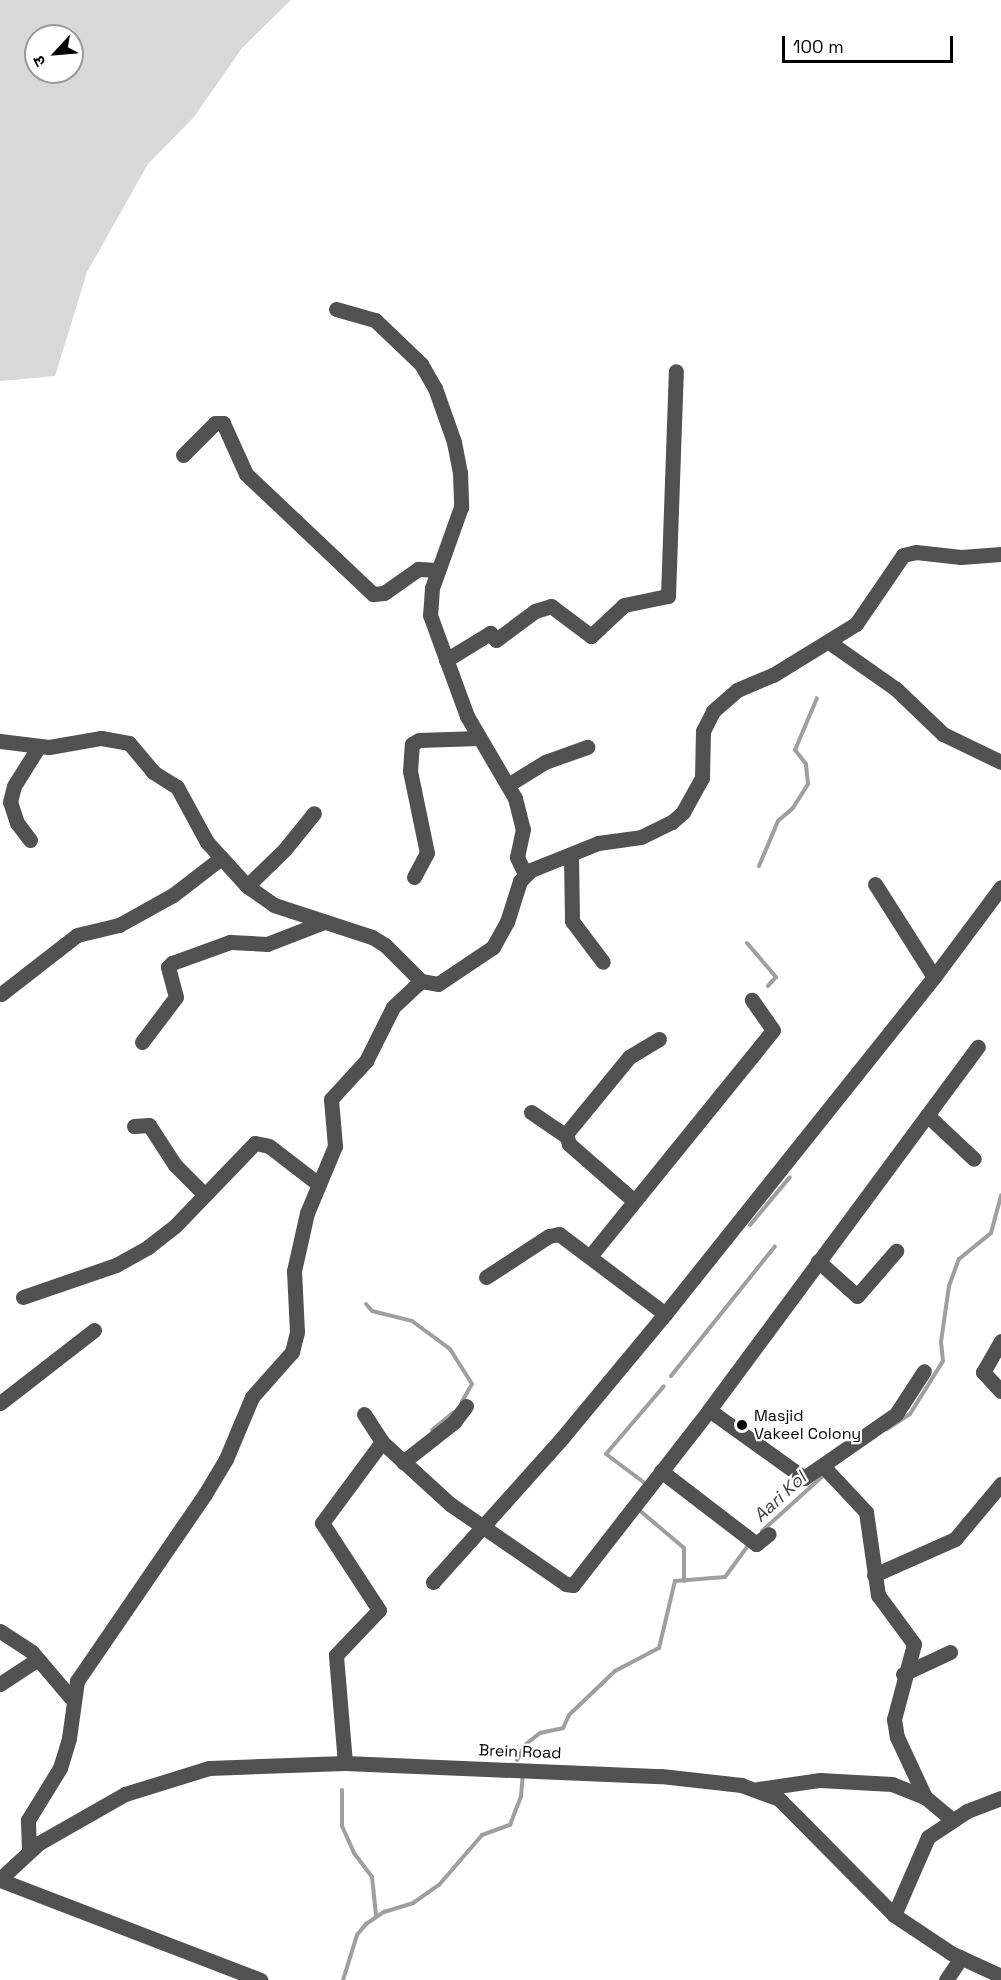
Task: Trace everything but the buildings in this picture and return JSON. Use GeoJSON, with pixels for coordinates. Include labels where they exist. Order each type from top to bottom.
{"type":"FeatureCollection","features":[{"type":"Feature","properties":{"kind":"street"},"geometry":{"type":"LineString","coordinates":[[336,309],[375,320],[421,364],[435,388],[454,442],[462,495],[459,519],[438,570],[430,615],[478,738],[508,785],[521,820],[517,857],[525,874]]}},
{"type":"Feature","properties":{"kind":"street"},"geometry":{"type":"LineString","coordinates":[[446,660],[490,633],[496,640],[535,611],[551,606],[591,636],[624,605],[668,597],[676,371]]}},
{"type":"Feature","properties":{"kind":"street"},"geometry":{"type":"LineString","coordinates":[[183,455],[215,423],[223,423],[246,474],[373,594],[384,593],[418,568],[438,570]]}},
{"type":"Feature","properties":{"kind":"street"},"geometry":{"type":"LineString","coordinates":[[0,741],[39,746],[101,738],[129,742],[153,772],[177,788],[198,831],[248,886],[273,905],[385,945],[421,981],[438,984],[493,947],[525,874],[598,843],[641,837],[672,822],[683,812],[702,778],[703,731],[713,711],[737,690],[829,642],[863,616],[897,561],[908,552],[961,557],[1001,554]]}},
{"type":"Feature","properties":{"kind":"street"},"geometry":{"type":"LineString","coordinates":[[829,642],[896,689],[943,734],[1001,762]]}},
{"type":"Feature","properties":{"kind":"street"},"geometry":{"type":"LineString","coordinates":[[414,877],[427,853],[410,771],[412,744],[420,740],[478,738]]}},
{"type":"Feature","properties":{"kind":"street"},"geometry":{"type":"LineString","coordinates":[[30,840],[18,823],[10,802],[14,786],[39,746]]}},
{"type":"Feature","properties":{"kind":"street"},"geometry":{"type":"LineString","coordinates":[[508,785],[545,762],[587,747]]}},
{"type":"Feature","properties":{"kind":"street"},"geometry":{"type":"LineString","coordinates":[[248,886],[291,843],[314,813]]}},
{"type":"Feature","properties":{"kind":"street"},"geometry":{"type":"LineString","coordinates":[[571,856],[572,921],[603,962]]}},
{"type":"Feature","properties":{"kind":"street"},"geometry":{"type":"LineString","coordinates":[[1,994],[77,935],[119,926],[173,895],[221,858]]}},
{"type":"Feature","properties":{"kind":"street"},"geometry":{"type":"LineString","coordinates":[[875,884],[934,977]]}},
{"type":"Feature","properties":{"kind":"street"},"geometry":{"type":"LineString","coordinates":[[433,1582],[480,1526],[562,1438],[665,1314],[934,977],[1001,887]]}},
{"type":"Feature","properties":{"kind":"street"},"geometry":{"type":"LineString","coordinates":[[142,1042],[176,997],[168,968],[171,963],[226,943],[267,944],[324,922]]}},
{"type":"Feature","properties":{"kind":"street"},"geometry":{"type":"LineString","coordinates":[[29,1850],[28,1820],[60,1768],[69,1738],[71,1698],[86,1664],[216,1476],[252,1398],[292,1352],[297,1332],[294,1271],[317,1183],[335,1146],[331,1099],[366,1061],[393,1007],[421,981]]}},
{"type":"Feature","properties":{"kind":"street"},"geometry":{"type":"LineString","coordinates":[[591,1255],[633,1200],[773,1030],[752,1000]]}},
{"type":"Feature","properties":{"kind":"street"},"geometry":{"type":"LineString","coordinates":[[566,1137],[629,1057],[658,1039]]}},
{"type":"Feature","properties":{"kind":"street"},"geometry":{"type":"LineString","coordinates":[[364,1414],[382,1443],[480,1526],[566,1584],[573,1585],[709,1410],[978,1047]]}},
{"type":"Feature","properties":{"kind":"street"},"geometry":{"type":"LineString","coordinates":[[531,1112],[566,1137],[633,1200]]}},
{"type":"Feature","properties":{"kind":"street"},"geometry":{"type":"LineString","coordinates":[[927,1115],[974,1159]]}},
{"type":"Feature","properties":{"kind":"street"},"geometry":{"type":"LineString","coordinates":[[134,1126],[149,1125],[175,1165],[205,1195]]}},
{"type":"Feature","properties":{"kind":"street"},"geometry":{"type":"LineString","coordinates":[[23,1297],[132,1257],[169,1232],[250,1146],[259,1142],[317,1183]]}},
{"type":"Feature","properties":{"kind":"street"},"geometry":{"type":"LineString","coordinates":[[486,1277],[554,1234],[565,1235],[665,1314]]}},
{"type":"Feature","properties":{"kind":"street"},"geometry":{"type":"LineString","coordinates":[[818,1261],[857,1296],[896,1251]]}},
{"type":"Feature","properties":{"kind":"street"},"geometry":{"type":"LineString","coordinates":[[0,1403],[94,1330]]}},
{"type":"Feature","properties":{"kind":"street"},"geometry":{"type":"LineString","coordinates":[[1001,1341],[983,1372],[1001,1391]]}},
{"type":"Feature","properties":{"kind":"street"},"geometry":{"type":"LineString","coordinates":[[709,1410],[800,1477],[826,1470],[896,1414],[924,1371]]}},
{"type":"Feature","properties":{"kind":"street"},"geometry":{"type":"LineString","coordinates":[[403,1462],[454,1422],[466,1406]]}},
{"type":"Feature","properties":{"kind":"street"},"geometry":{"type":"LineString","coordinates":[[345,1763],[336,1655],[379,1610],[326,1535],[322,1519],[382,1443]]}},
{"type":"Feature","properties":{"kind":"street"},"geometry":{"type":"LineString","coordinates":[[826,1470],[866,1512],[874,1575],[881,1605],[914,1644],[903,1674],[894,1711],[894,1728],[925,1797]]}},
{"type":"Feature","properties":{"kind":"street"},"geometry":{"type":"LineString","coordinates":[[661,1471],[751,1540],[769,1534]]}},
{"type":"Feature","properties":{"kind":"street"},"geometry":{"type":"LineString","coordinates":[[874,1575],[955,1539],[1001,1484]]}},
{"type":"Feature","properties":{"kind":"street"},"geometry":{"type":"LineString","coordinates":[[3,1636],[38,1659],[71,1698]]}},
{"type":"Feature","properties":{"kind":"street"},"geometry":{"type":"LineString","coordinates":[[903,1674],[950,1652]]}},
{"type":"Feature","properties":{"kind":"street"},"geometry":{"type":"LineString","coordinates":[[0,1684],[38,1659]]}},
{"type":"Feature","properties":{"kind":"street","name":"Brein Road"},"geometry":{"type":"LineString","coordinates":[[0,1879],[29,1850],[125,1794],[172,1776],[242,1764],[345,1763],[661,1776],[758,1789],[793,1810],[894,1915],[961,1958],[1001,1976]]}},
{"type":"Feature","properties":{"kind":"street"},"geometry":{"type":"LineString","coordinates":[[758,1789],[820,1780],[870,1782],[910,1789],[925,1797],[952,1820]]}},
{"type":"Feature","properties":{"kind":"street"},"geometry":{"type":"LineString","coordinates":[[894,1915],[925,1842],[952,1820],[1001,1798]]}},
{"type":"Feature","properties":{"kind":"street"},"geometry":{"type":"LineString","coordinates":[[0,1879],[260,1980]]}},
{"type":"Feature","properties":{"kind":"street"},"geometry":{"type":"LineString","coordinates":[[946,1980],[961,1958]]}},
{"type":"Feature","properties":{"kind":"shaded area"},"geometry":{"type":"Polygon","coordinates":[[[0,0],[291,0],[242,48],[194,117],[148,164],[87,272],[55,376],[0,381],[0,0]]]}},
{"type":"Feature","properties":{"kind":"waterway"},"geometry":{"type":"LineString","coordinates":[[759,866],[778,821],[793,808],[808,784],[806,764],[795,750],[817,698]]}},
{"type":"Feature","properties":{"kind":"waterway"},"geometry":{"type":"LineString","coordinates":[[747,943],[776,977],[768,986]]}},
{"type":"Feature","properties":{"kind":"waterway"},"geometry":{"type":"LineString","coordinates":[[750,1225],[790,1177]]}},
{"type":"Feature","properties":{"kind":"waterway","name":"Aari Kol"},"geometry":{"type":"LineString","coordinates":[[887,1429],[910,1414],[943,1361],[941,1342],[949,1286],[959,1259],[991,1233],[1001,1195]]}},
{"type":"Feature","properties":{"kind":"waterway"},"geometry":{"type":"LineString","coordinates":[[671,1376],[775,1246]]}},
{"type":"Feature","properties":{"kind":"waterway"},"geometry":{"type":"LineString","coordinates":[[366,1304],[372,1311],[412,1321],[450,1349],[472,1384],[462,1401]]}},
{"type":"Feature","properties":{"kind":"waterway"},"geometry":{"type":"LineString","coordinates":[[646,1484],[606,1454],[664,1386]]}},
{"type":"Feature","properties":{"kind":"waterway"},"geometry":{"type":"LineString","coordinates":[[432,1430],[454,1412]]}},
{"type":"Feature","properties":{"kind":"waterway","name":"Aari Kol"},"geometry":{"type":"LineString","coordinates":[[762,1531],[825,1474]]}},
{"type":"Feature","properties":{"kind":"waterway"},"geometry":{"type":"LineString","coordinates":[[638,1509],[684,1548],[684,1581]]}},
{"type":"Feature","properties":{"kind":"waterway","name":"Aari Kol"},"geometry":{"type":"LineString","coordinates":[[517,1760],[526,1744],[540,1733],[563,1728],[569,1715],[615,1671],[659,1648],[675,1581],[725,1577],[750,1543]]}},
{"type":"Feature","properties":{"kind":"waterway","name":"Aari Kol"},"geometry":{"type":"LineString","coordinates":[[343,1980],[357,1935],[366,1924],[384,1912],[413,1903],[439,1885],[482,1835],[510,1825],[521,1796],[523,1775]]}},
{"type":"Feature","properties":{"kind":"waterway"},"geometry":{"type":"LineString","coordinates":[[342,1790],[342,1826],[354,1853],[372,1877],[376,1915]]}},
{"type":"Feature","properties":{"kind":"place","name":"Masjid Vakeel Colony"},"geometry":{"type":"Point","coordinates":[742,1425]}}]}
